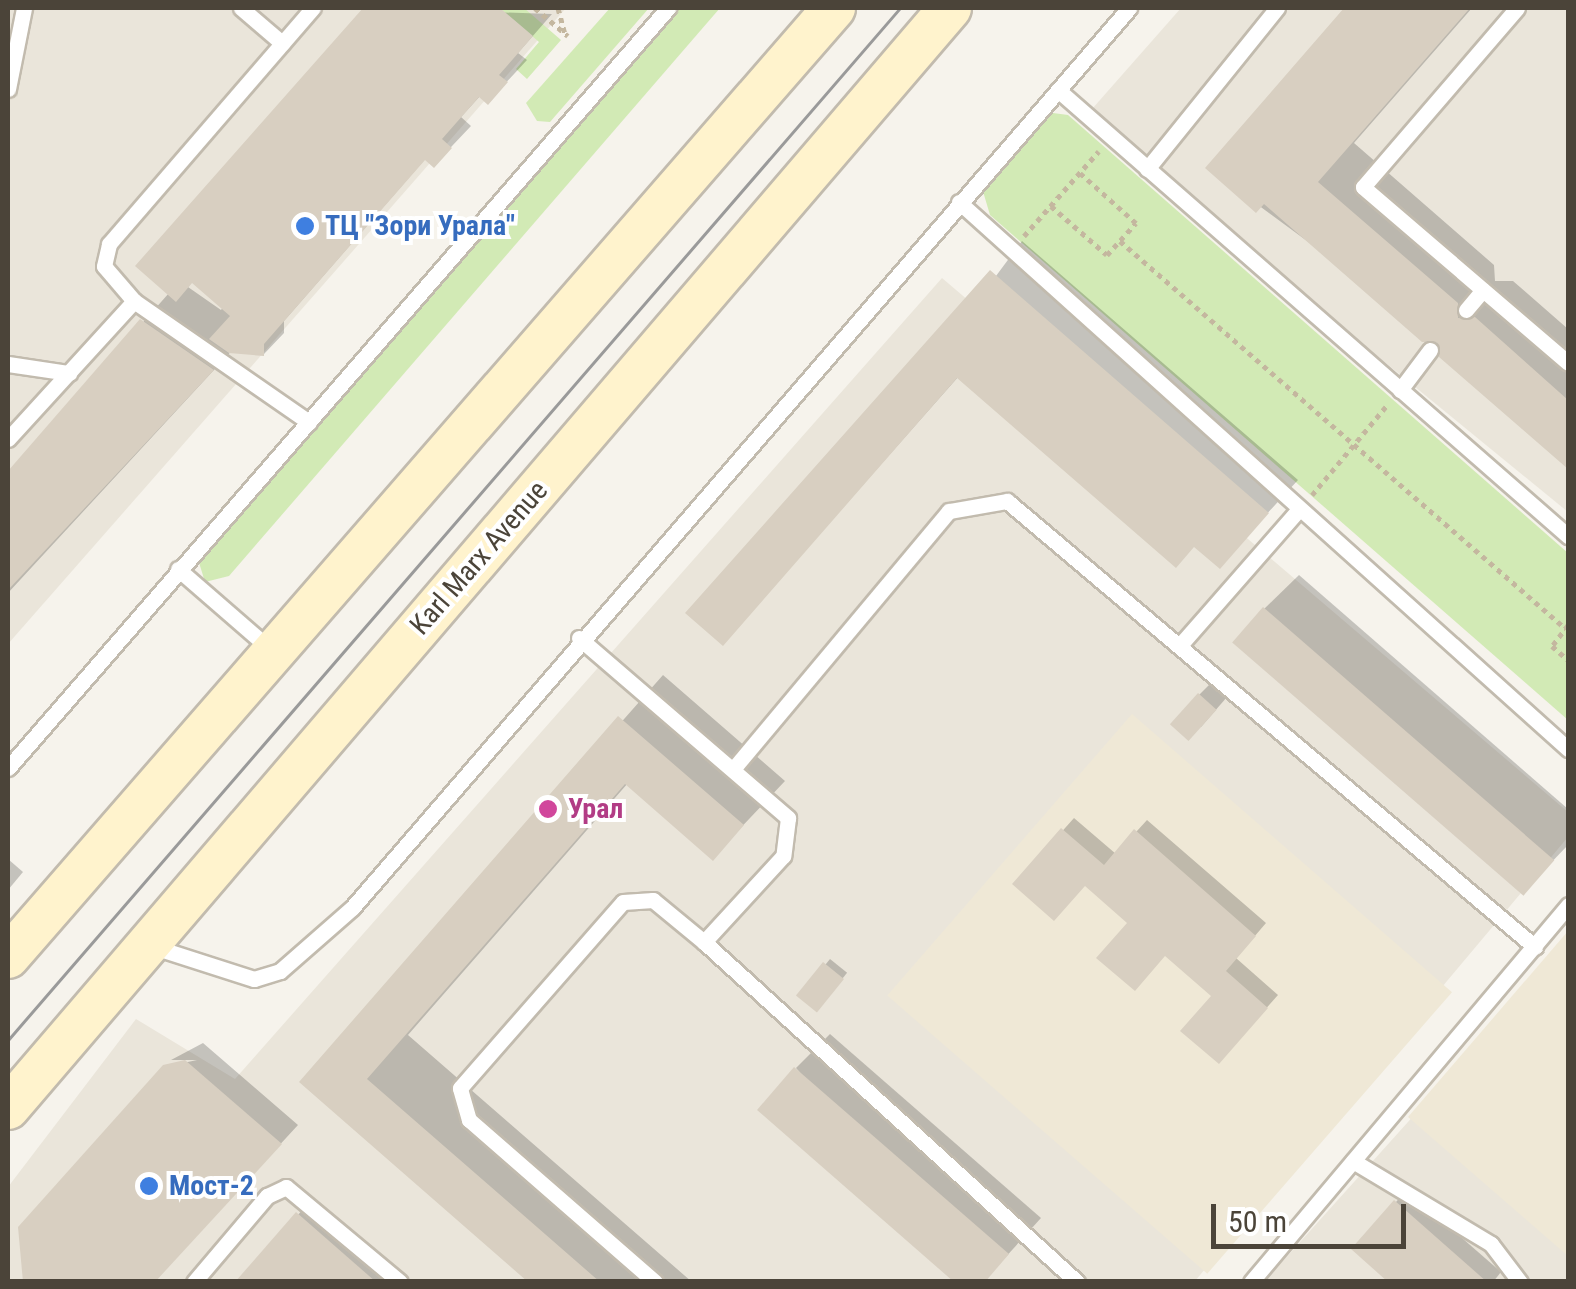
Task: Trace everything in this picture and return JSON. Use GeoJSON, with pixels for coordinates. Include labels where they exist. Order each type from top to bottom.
{"type":"FeatureCollection","features":[{"type":"Feature","properties":{"kind":"main road"},"geometry":{"type":"LineString","coordinates":[[8,957],[834,8]]}},
{"type":"Feature","properties":{"kind":"main road","name":"Karl Marx Avenue"},"geometry":{"type":"LineString","coordinates":[[8,1108],[950,8]]}},
{"type":"Feature","properties":{"kind":"lane"},"geometry":{"type":"LineString","coordinates":[[8,89],[24,8]]}},
{"type":"Feature","properties":{"kind":"lane"},"geometry":{"type":"LineString","coordinates":[[241,8],[282,43]]}},
{"type":"Feature","properties":{"kind":"lane"},"geometry":{"type":"LineString","coordinates":[[308,422],[134,300],[104,266],[109,244],[313,8]]}},
{"type":"Feature","properties":{"kind":"lane"},"geometry":{"type":"LineString","coordinates":[[8,768],[668,8]]}},
{"type":"Feature","properties":{"kind":"lane"},"geometry":{"type":"LineString","coordinates":[[147,945],[226,975],[280,971],[352,908],[579,638],[1129,8]]}},
{"type":"Feature","properties":{"kind":"lane"},"geometry":{"type":"LineString","coordinates":[[1148,168],[1277,8]]}},
{"type":"Feature","properties":{"kind":"lane"},"geometry":{"type":"LineString","coordinates":[[1517,8],[1363,187],[1568,363]]}},
{"type":"Feature","properties":{"kind":"lane"},"geometry":{"type":"LineString","coordinates":[[1058,90],[1568,536]]}},
{"type":"Feature","properties":{"kind":"lane"},"geometry":{"type":"LineString","coordinates":[[959,202],[1568,749]]}},
{"type":"Feature","properties":{"kind":"lane"},"geometry":{"type":"LineString","coordinates":[[1466,310],[1484,290]]}},
{"type":"Feature","properties":{"kind":"lane"},"geometry":{"type":"LineString","coordinates":[[8,439],[134,300]]}},
{"type":"Feature","properties":{"kind":"lane"},"geometry":{"type":"LineString","coordinates":[[1400,390],[1430,350]]}},
{"type":"Feature","properties":{"kind":"lane"},"geometry":{"type":"LineString","coordinates":[[8,364],[69,374]]}},
{"type":"Feature","properties":{"kind":"lane"},"geometry":{"type":"LineString","coordinates":[[734,768],[948,510],[969,500],[1007,501],[1030,514],[1534,946]]}},
{"type":"Feature","properties":{"kind":"lane"},"geometry":{"type":"LineString","coordinates":[[1181,644],[1300,509]]}},
{"type":"Feature","properties":{"kind":"lane"},"geometry":{"type":"LineString","coordinates":[[178,569],[273,652]]}},
{"type":"Feature","properties":{"kind":"lane"},"geometry":{"type":"LineString","coordinates":[[579,638],[788,818],[790,844],[704,942]]}},
{"type":"Feature","properties":{"kind":"lane"},"geometry":{"type":"LineString","coordinates":[[655,1282],[469,1120],[460,1088],[623,902],[653,900],[1077,1282]]}},
{"type":"Feature","properties":{"kind":"lane"},"geometry":{"type":"LineString","coordinates":[[1251,1282],[1568,905]]}},
{"type":"Feature","properties":{"kind":"lane"},"geometry":{"type":"LineString","coordinates":[[1353,1162],[1492,1244],[1520,1282]]}},
{"type":"Feature","properties":{"kind":"lane"},"geometry":{"type":"LineString","coordinates":[[194,1282],[267,1196],[286,1187],[400,1282]]}},
{"type":"Feature","properties":{"kind":"path"},"geometry":{"type":"LineString","coordinates":[[534,8],[567,35],[558,8]]}},
{"type":"Feature","properties":{"kind":"path"},"geometry":{"type":"LineString","coordinates":[[1012,250],[1111,137]]}},
{"type":"Feature","properties":{"kind":"path"},"geometry":{"type":"LineString","coordinates":[[1051,206],[1107,255],[1136,223],[1080,173]]}},
{"type":"Feature","properties":{"kind":"path"},"geometry":{"type":"LineString","coordinates":[[1120,241],[1352,446],[1567,627],[1552,646],[1568,660]]}},
{"type":"Feature","properties":{"kind":"path"},"geometry":{"type":"LineString","coordinates":[[1300,509],[1400,390]]}},
{"type":"Feature","properties":{"kind":"shaded area"},"geometry":{"type":"Polygon","coordinates":[[[8,8],[566,8],[8,644],[8,8]]]}},
{"type":"Feature","properties":{"kind":"shaded area"},"geometry":{"type":"Polygon","coordinates":[[[1181,8],[1568,8],[1568,512],[1085,117],[1181,8]]]}},
{"type":"Feature","properties":{"kind":"shaded area"},"geometry":{"type":"Polygon","coordinates":[[[942,278],[1568,812],[1568,837],[1195,1281],[8,1281],[8,1187],[136,1019],[235,1079],[942,278]]]}},
{"type":"Feature","properties":{"kind":"shaded area"},"geometry":{"type":"Polygon","coordinates":[[[1132,714],[1452,992],[1207,1274],[887,996],[1132,714]]]}},
{"type":"Feature","properties":{"kind":"shaded area"},"geometry":{"type":"Polygon","coordinates":[[[1568,931],[1568,1256],[1408,1117],[1568,931]]]}},
{"type":"Feature","properties":{"kind":"shaded area"},"geometry":{"type":"Polygon","coordinates":[[[1568,944],[1568,1281],[1265,1281],[1568,944]]]}},
{"type":"Feature","properties":{"kind":"green space"},"geometry":{"type":"Polygon","coordinates":[[[500,8],[524,8],[561,40],[527,79],[516,69],[539,42],[500,8]]]}},
{"type":"Feature","properties":{"kind":"green space"},"geometry":{"type":"Polygon","coordinates":[[[610,8],[649,8],[550,122],[537,121],[526,103],[610,8]]]}},
{"type":"Feature","properties":{"kind":"green space"},"geometry":{"type":"Polygon","coordinates":[[[677,8],[720,8],[229,576],[205,582],[197,556],[677,8]]]}},
{"type":"Feature","properties":{"kind":"green space"},"geometry":{"type":"Polygon","coordinates":[[[1053,113],[1068,115],[1568,553],[1568,720],[990,215],[982,188],[1053,113]]]}},
{"type":"Feature","properties":{"kind":"building","name":"ТЦ \"Зори Урала\""},"geometry":{"type":"Polygon","coordinates":[[[363,8],[500,8],[533,36],[499,75],[508,82],[488,105],[479,97],[442,139],[452,148],[434,168],[425,160],[264,344],[264,356],[229,353],[209,339],[230,316],[192,283],[176,302],[135,266],[363,8]]]}},
{"type":"Feature","properties":{"kind":"building"},"geometry":{"type":"Polygon","coordinates":[[[1344,8],[1470,8],[1318,182],[1458,303],[1458,318],[1475,317],[1568,400],[1568,469],[1439,357],[1437,342],[1422,342],[1264,204],[1256,213],[1205,168],[1344,8]]]}},
{"type":"Feature","properties":{"kind":"building"},"geometry":{"type":"Polygon","coordinates":[[[990,270],[1269,513],[1220,569],[1194,547],[1176,568],[957,378],[723,646],[685,613],[990,270]]]}},
{"type":"Feature","properties":{"kind":"building"},"geometry":{"type":"Polygon","coordinates":[[[140,319],[214,370],[8,590],[8,471],[140,319]]]}},
{"type":"Feature","properties":{"kind":"building"},"geometry":{"type":"Polygon","coordinates":[[[1263,607],[1554,860],[1523,896],[1232,642],[1263,607]]]}},
{"type":"Feature","properties":{"kind":"building"},"geometry":{"type":"Polygon","coordinates":[[[1198,693],[1217,710],[1188,741],[1170,724],[1198,693]]]}},
{"type":"Feature","properties":{"kind":"building"},"geometry":{"type":"Polygon","coordinates":[[[618,716],[744,825],[713,861],[625,784],[367,1079],[600,1282],[528,1282],[299,1082],[618,716]]]}},
{"type":"Feature","properties":{"kind":"building"},"geometry":{"type":"Polygon","coordinates":[[[1061,828],[1104,865],[1134,829],[1256,936],[1226,971],[1268,1008],[1219,1064],[1180,1031],[1211,996],[1165,956],[1135,991],[1096,958],[1127,923],[1085,886],[1054,921],[1012,884],[1061,828]]]}},
{"type":"Feature","properties":{"kind":"building"},"geometry":{"type":"Polygon","coordinates":[[[823,962],[844,979],[817,1012],[796,995],[823,962]]]}},
{"type":"Feature","properties":{"kind":"building","name":"Мост-2"},"geometry":{"type":"Polygon","coordinates":[[[185,1060],[282,1144],[155,1282],[23,1282],[18,1227],[163,1065],[185,1060]]]}},
{"type":"Feature","properties":{"kind":"building"},"geometry":{"type":"Polygon","coordinates":[[[794,1067],[1009,1254],[985,1282],[954,1282],[757,1110],[794,1067]]]}},
{"type":"Feature","properties":{"kind":"building"},"geometry":{"type":"Polygon","coordinates":[[[1394,1200],[1487,1282],[1388,1282],[1351,1249],[1394,1200]]]}},
{"type":"Feature","properties":{"kind":"building"},"geometry":{"type":"Polygon","coordinates":[[[296,1212],[376,1282],[235,1282],[296,1212]]]}},
{"type":"Feature","properties":{"kind":"tram line"},"geometry":{"type":"LineString","coordinates":[[8,1040],[900,8]]}},
{"type":"Feature","properties":{"kind":"place","name":"ТЦ \"Зори Урала\""},"geometry":{"type":"Point","coordinates":[305,226]}},
{"type":"Feature","properties":{"kind":"place","name":"Урал"},"geometry":{"type":"Point","coordinates":[548,809]}},
{"type":"Feature","properties":{"kind":"place","name":"Мост-2"},"geometry":{"type":"Point","coordinates":[149,1186]}}]}
